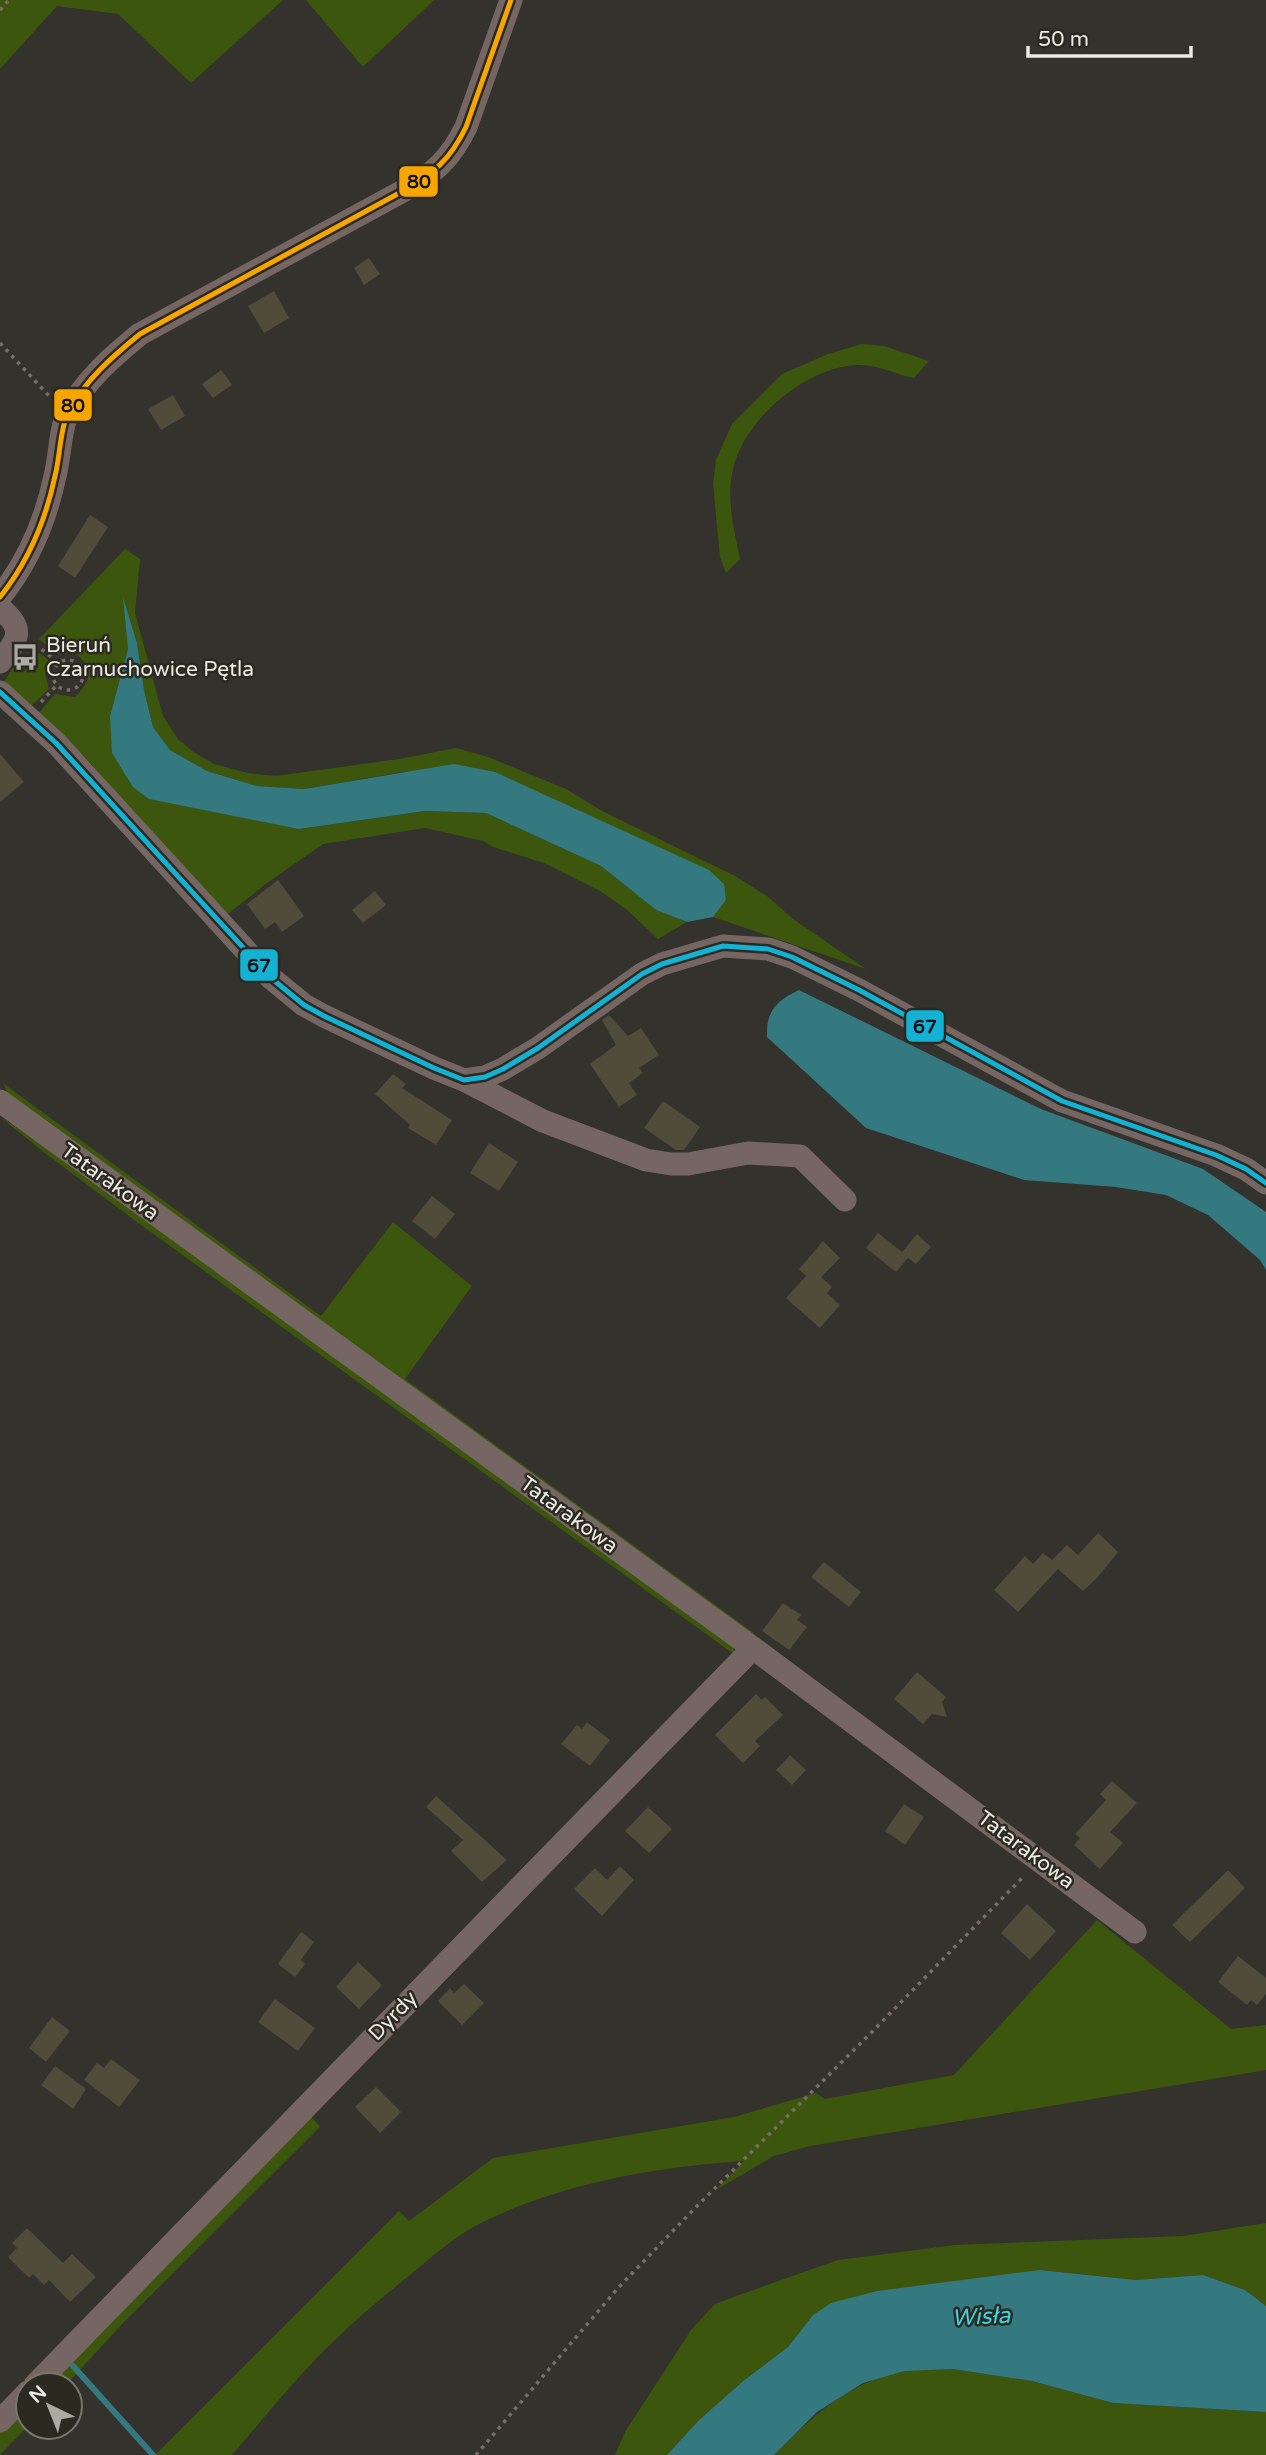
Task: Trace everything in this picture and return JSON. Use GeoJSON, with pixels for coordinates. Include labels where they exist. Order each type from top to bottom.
{"type":"FeatureCollection","features":[{"type":"Feature","properties":{"kind":"street"},"geometry":{"type":"LineString","coordinates":[[0,597],[13,580],[46,516],[67,414],[89,382],[112,357],[140,334],[403,191],[442,165],[466,127],[511,0]]}},
{"type":"Feature","properties":{"kind":"street"},"geometry":{"type":"LineString","coordinates":[[0,608],[14,619],[17,630],[12,648],[0,662]]}},
{"type":"Feature","properties":{"kind":"street"},"geometry":{"type":"LineString","coordinates":[[0,692],[56,743],[271,978],[304,1005],[464,1080],[543,1121],[646,1160],[688,1164],[748,1153],[800,1156],[845,1200]]}},
{"type":"Feature","properties":{"kind":"street"},"geometry":{"type":"LineString","coordinates":[[464,1080],[485,1077],[503,1069],[538,1048],[642,974],[662,964],[709,948],[750,947],[792,957],[848,984],[1062,1101],[1216,1155],[1246,1169],[1266,1183]]}},
{"type":"Feature","properties":{"kind":"street","name":"Tatarakowa"},"geometry":{"type":"LineString","coordinates":[[0,1101],[753,1648],[1135,1932]]}},
{"type":"Feature","properties":{"kind":"street","name":"Dyrdy"},"geometry":{"type":"LineString","coordinates":[[49,2371],[753,1648]]}},
{"type":"Feature","properties":{"kind":"street"},"geometry":{"type":"LineString","coordinates":[[0,2421],[14,2406]]}},
{"type":"Feature","properties":{"kind":"path"},"geometry":{"type":"LineString","coordinates":[[0,10],[9,0]]}},
{"type":"Feature","properties":{"kind":"path"},"geometry":{"type":"LineString","coordinates":[[0,343],[67,414]]}},
{"type":"Feature","properties":{"kind":"path"},"geometry":{"type":"LineString","coordinates":[[63,660],[77,663],[83,671],[80,685],[71,690],[56,686],[52,676],[55,666],[63,660]]}},
{"type":"Feature","properties":{"kind":"path"},"geometry":{"type":"LineString","coordinates":[[476,2455],[627,2279],[1040,1860]]}},
{"type":"Feature","properties":{"kind":"green space"},"geometry":{"type":"Polygon","coordinates":[[[0,0],[283,0],[191,83],[118,14],[57,6],[0,69],[0,0]]]}},
{"type":"Feature","properties":{"kind":"green space"},"geometry":{"type":"Polygon","coordinates":[[[306,0],[434,0],[363,67],[306,0]]]}},
{"type":"Feature","properties":{"kind":"green space"},"geometry":{"type":"Polygon","coordinates":[[[862,344],[884,346],[929,361],[914,378],[872,366],[837,368],[798,386],[764,415],[739,450],[733,469],[731,503],[740,559],[726,573],[720,557],[713,484],[716,460],[732,424],[782,374],[828,354],[862,344]]]}},
{"type":"Feature","properties":{"kind":"green space"},"geometry":{"type":"Polygon","coordinates":[[[125,549],[140,559],[135,613],[163,716],[178,739],[214,764],[248,773],[276,776],[399,759],[456,748],[488,757],[566,789],[604,812],[735,876],[767,896],[793,919],[866,969],[713,917],[726,900],[403,772],[304,789],[257,786],[207,771],[170,750],[153,727],[137,643],[124,601],[128,649],[110,716],[299,829],[425,811],[486,813],[601,866],[656,910],[687,922],[658,939],[626,909],[600,891],[544,863],[493,847],[483,841],[425,828],[323,844],[224,917],[86,758],[37,715],[55,694],[75,697],[85,686],[88,675],[86,664],[75,653],[57,654],[39,639],[125,549]]]}},
{"type":"Feature","properties":{"kind":"green space"},"geometry":{"type":"Polygon","coordinates":[[[39,653],[50,661],[45,674],[49,689],[29,708],[3,684],[15,664],[24,671],[39,653]]]}},
{"type":"Feature","properties":{"kind":"green space"},"geometry":{"type":"Polygon","coordinates":[[[4,1084],[321,1316],[393,1222],[472,1286],[405,1379],[754,1633],[749,1639],[9,1100],[4,1084]]]}},
{"type":"Feature","properties":{"kind":"green space"},"geometry":{"type":"Polygon","coordinates":[[[0,1117],[71,1161],[733,1643],[735,1655],[137,1222],[0,1117]]]}},
{"type":"Feature","properties":{"kind":"green space"},"geometry":{"type":"Polygon","coordinates":[[[1097,1920],[1231,2029],[1266,2025],[1266,2070],[810,2146],[774,2156],[716,2190],[744,2161],[645,2172],[544,2197],[483,2222],[436,2253],[343,2332],[307,2368],[232,2455],[155,2455],[399,2211],[409,2221],[493,2158],[734,2117],[816,2093],[825,2099],[954,2075],[1097,1920]]]}},
{"type":"Feature","properties":{"kind":"green space"},"geometry":{"type":"Polygon","coordinates":[[[311,2116],[320,2127],[124,2322],[79,2371],[59,2371],[311,2116]]]}},
{"type":"Feature","properties":{"kind":"green space"},"geometry":{"type":"Polygon","coordinates":[[[1266,2223],[1266,2306],[1245,2290],[1203,2275],[1136,2280],[1040,2270],[813,2315],[788,2347],[742,2382],[698,2421],[667,2455],[615,2455],[625,2432],[691,2330],[715,2304],[739,2295],[838,2260],[955,2245],[1183,2236],[1266,2223]]]}},
{"type":"Feature","properties":{"kind":"green space"},"geometry":{"type":"Polygon","coordinates":[[[952,2369],[1032,2381],[1113,2403],[1266,2412],[1266,2455],[774,2455],[802,2427],[832,2403],[865,2383],[903,2371],[952,2369]]]}},
{"type":"Feature","properties":{"kind":"green space"},"geometry":{"type":"Polygon","coordinates":[[[14,2416],[14,2440],[0,2455],[0,2430],[14,2416]]]}},
{"type":"Feature","properties":{"kind":"water"},"geometry":{"type":"Polygon","coordinates":[[[123,597],[137,643],[153,727],[170,750],[207,771],[257,786],[304,789],[454,764],[495,772],[709,870],[724,884],[726,900],[713,917],[687,922],[656,910],[601,866],[486,813],[425,811],[299,829],[149,799],[133,787],[112,753],[110,716],[128,649],[123,597]]]}},
{"type":"Feature","properties":{"kind":"water"},"geometry":{"type":"Polygon","coordinates":[[[799,990],[1041,1109],[1203,1169],[1266,1212],[1266,1270],[1260,1260],[1208,1215],[1166,1195],[1116,1187],[1024,1180],[866,1128],[767,1037],[768,1020],[774,1008],[784,998],[799,990]]]}},
{"type":"Feature","properties":{"kind":"water","name":"Wisła"},"geometry":{"type":"Polygon","coordinates":[[[1040,2270],[1136,2280],[1203,2275],[1245,2290],[1266,2306],[1266,2412],[1113,2403],[1032,2381],[952,2369],[904,2371],[863,2383],[817,2412],[774,2455],[667,2455],[698,2421],[742,2382],[788,2347],[813,2315],[831,2303],[877,2291],[1040,2270]]]}},
{"type":"Feature","properties":{"kind":"building"},"geometry":{"type":"Polygon","coordinates":[[[369,258],[380,274],[364,285],[354,268],[369,258]]]}},
{"type":"Feature","properties":{"kind":"building"},"geometry":{"type":"Polygon","coordinates":[[[274,291],[289,318],[264,333],[248,306],[274,291]]]}},
{"type":"Feature","properties":{"kind":"building"},"geometry":{"type":"Polygon","coordinates":[[[221,370],[232,385],[213,398],[202,384],[221,370]]]}},
{"type":"Feature","properties":{"kind":"building"},"geometry":{"type":"Polygon","coordinates":[[[173,395],[185,416],[161,430],[148,409],[173,395]]]}},
{"type":"Feature","properties":{"kind":"building"},"geometry":{"type":"Polygon","coordinates":[[[90,515],[108,527],[75,578],[58,566],[90,515]]]}},
{"type":"Feature","properties":{"kind":"building"},"geometry":{"type":"Polygon","coordinates":[[[0,754],[24,782],[0,802],[0,754]]]}},
{"type":"Feature","properties":{"kind":"building"},"geometry":{"type":"Polygon","coordinates":[[[278,880],[304,916],[282,932],[275,922],[265,929],[247,904],[278,880]]]}},
{"type":"Feature","properties":{"kind":"building"},"geometry":{"type":"Polygon","coordinates":[[[375,891],[386,905],[363,923],[352,910],[375,891]]]}},
{"type":"Feature","properties":{"kind":"building"},"geometry":{"type":"Polygon","coordinates":[[[609,1015],[628,1036],[641,1028],[659,1055],[639,1068],[643,1073],[629,1083],[637,1095],[619,1107],[590,1064],[616,1045],[602,1020],[609,1015]]]}},
{"type":"Feature","properties":{"kind":"building"},"geometry":{"type":"Polygon","coordinates":[[[393,1074],[406,1084],[402,1088],[452,1120],[436,1145],[408,1128],[410,1125],[375,1094],[393,1074]]]}},
{"type":"Feature","properties":{"kind":"building"},"geometry":{"type":"Polygon","coordinates":[[[663,1101],[700,1127],[684,1150],[676,1150],[644,1128],[663,1101]]]}},
{"type":"Feature","properties":{"kind":"building"},"geometry":{"type":"Polygon","coordinates":[[[489,1143],[518,1162],[499,1191],[470,1173],[489,1143]]]}},
{"type":"Feature","properties":{"kind":"building"},"geometry":{"type":"Polygon","coordinates":[[[432,1196],[455,1214],[435,1239],[412,1221],[432,1196]]]}},
{"type":"Feature","properties":{"kind":"building"},"geometry":{"type":"Polygon","coordinates":[[[878,1233],[902,1252],[917,1234],[931,1247],[916,1264],[908,1258],[896,1272],[866,1248],[878,1233]]]}},
{"type":"Feature","properties":{"kind":"building"},"geometry":{"type":"Polygon","coordinates":[[[823,1241],[840,1258],[821,1277],[832,1287],[827,1293],[840,1305],[820,1328],[786,1298],[806,1276],[799,1269],[823,1241]]]}},
{"type":"Feature","properties":{"kind":"building"},"geometry":{"type":"Polygon","coordinates":[[[1098,1533],[1118,1552],[1083,1591],[1058,1569],[1018,1612],[994,1590],[1025,1556],[1033,1564],[1043,1553],[1052,1560],[1067,1545],[1078,1555],[1098,1533]]]}},
{"type":"Feature","properties":{"kind":"building"},"geometry":{"type":"Polygon","coordinates":[[[824,1562],[861,1592],[849,1607],[811,1577],[824,1562]]]}},
{"type":"Feature","properties":{"kind":"building"},"geometry":{"type":"Polygon","coordinates":[[[783,1603],[801,1615],[797,1620],[807,1627],[789,1650],[762,1631],[783,1603]]]}},
{"type":"Feature","properties":{"kind":"building"},"geometry":{"type":"Polygon","coordinates":[[[917,1672],[946,1697],[942,1702],[947,1717],[932,1714],[923,1724],[894,1699],[917,1672]]]}},
{"type":"Feature","properties":{"kind":"building"},"geometry":{"type":"Polygon","coordinates":[[[756,1694],[762,1700],[765,1697],[783,1715],[755,1741],[760,1746],[743,1763],[715,1735],[756,1694]]]}},
{"type":"Feature","properties":{"kind":"building"},"geometry":{"type":"Polygon","coordinates":[[[587,1722],[610,1740],[590,1766],[561,1744],[577,1725],[582,1729],[587,1722]]]}},
{"type":"Feature","properties":{"kind":"building"},"geometry":{"type":"Polygon","coordinates":[[[790,1755],[806,1770],[792,1785],[776,1770],[790,1755]]]}},
{"type":"Feature","properties":{"kind":"building"},"geometry":{"type":"Polygon","coordinates":[[[1112,1781],[1137,1803],[1110,1832],[1123,1843],[1100,1869],[1074,1845],[1080,1838],[1075,1834],[1106,1800],[1100,1794],[1112,1781]]]}},
{"type":"Feature","properties":{"kind":"building"},"geometry":{"type":"Polygon","coordinates":[[[436,1796],[507,1860],[482,1882],[451,1851],[463,1840],[426,1807],[436,1796]]]}},
{"type":"Feature","properties":{"kind":"building"},"geometry":{"type":"Polygon","coordinates":[[[904,1804],[924,1817],[905,1845],[885,1831],[904,1804]]]}},
{"type":"Feature","properties":{"kind":"building"},"geometry":{"type":"Polygon","coordinates":[[[648,1807],[672,1829],[649,1853],[625,1831],[648,1807]]]}},
{"type":"Feature","properties":{"kind":"building"},"geometry":{"type":"Polygon","coordinates":[[[620,1866],[634,1880],[602,1916],[574,1889],[595,1868],[607,1880],[620,1866]]]}},
{"type":"Feature","properties":{"kind":"building"},"geometry":{"type":"Polygon","coordinates":[[[1228,1870],[1245,1888],[1190,1942],[1172,1925],[1228,1870]]]}},
{"type":"Feature","properties":{"kind":"building"},"geometry":{"type":"Polygon","coordinates":[[[1027,1904],[1056,1931],[1030,1960],[1001,1933],[1027,1904]]]}},
{"type":"Feature","properties":{"kind":"building"},"geometry":{"type":"Polygon","coordinates":[[[301,1932],[314,1942],[301,1960],[305,1964],[295,1977],[278,1964],[301,1932]]]}},
{"type":"Feature","properties":{"kind":"building"},"geometry":{"type":"Polygon","coordinates":[[[1238,1956],[1266,1978],[1266,1994],[1257,2005],[1251,2000],[1247,2005],[1218,1982],[1238,1956]]]}},
{"type":"Feature","properties":{"kind":"building"},"geometry":{"type":"Polygon","coordinates":[[[358,1962],[382,1985],[359,2009],[336,1987],[358,1962]]]}},
{"type":"Feature","properties":{"kind":"building"},"geometry":{"type":"Polygon","coordinates":[[[464,1984],[484,2003],[462,2025],[438,2001],[450,1988],[454,1993],[464,1984]]]}},
{"type":"Feature","properties":{"kind":"building"},"geometry":{"type":"Polygon","coordinates":[[[275,1999],[315,2028],[298,2051],[258,2022],[275,1999]]]}},
{"type":"Feature","properties":{"kind":"building"},"geometry":{"type":"Polygon","coordinates":[[[52,2017],[70,2031],[46,2062],[29,2048],[52,2017]]]}},
{"type":"Feature","properties":{"kind":"building"},"geometry":{"type":"Polygon","coordinates":[[[111,2059],[140,2080],[119,2107],[84,2080],[97,2063],[104,2068],[111,2059]]]}},
{"type":"Feature","properties":{"kind":"building"},"geometry":{"type":"Polygon","coordinates":[[[55,2066],[86,2089],[73,2109],[41,2085],[55,2066]]]}},
{"type":"Feature","properties":{"kind":"building"},"geometry":{"type":"Polygon","coordinates":[[[376,2087],[401,2112],[380,2133],[355,2107],[376,2087]]]}},
{"type":"Feature","properties":{"kind":"building"},"geometry":{"type":"Polygon","coordinates":[[[27,2228],[63,2263],[72,2254],[96,2277],[70,2302],[49,2280],[44,2285],[33,2274],[29,2278],[8,2257],[17,2248],[12,2243],[27,2228]]]}},
{"type":"Feature","properties":{"kind":"waterway"},"geometry":{"type":"LineString","coordinates":[[73,2366],[153,2455]]}},
{"type":"Feature","properties":{"kind":"transit line","name":"80"},"geometry":{"type":"LineString","coordinates":[[0,597],[35,540],[57,469],[65,419],[91,380],[140,334],[403,191],[440,165],[466,127],[511,0]]}},
{"type":"Feature","properties":{"kind":"transit line","name":"67"},"geometry":{"type":"LineString","coordinates":[[0,692],[56,743],[271,978],[304,1005],[324,1016],[464,1080],[485,1077],[503,1069],[538,1048],[642,974],[662,964],[723,946],[768,949],[792,957],[859,990],[1062,1101],[1216,1155],[1246,1169],[1266,1183]]}},
{"type":"Feature","properties":{"kind":"place","name":"Bieruń Czarnuchowice Pętla"},"geometry":{"type":"Point","coordinates":[25,657]}}]}
